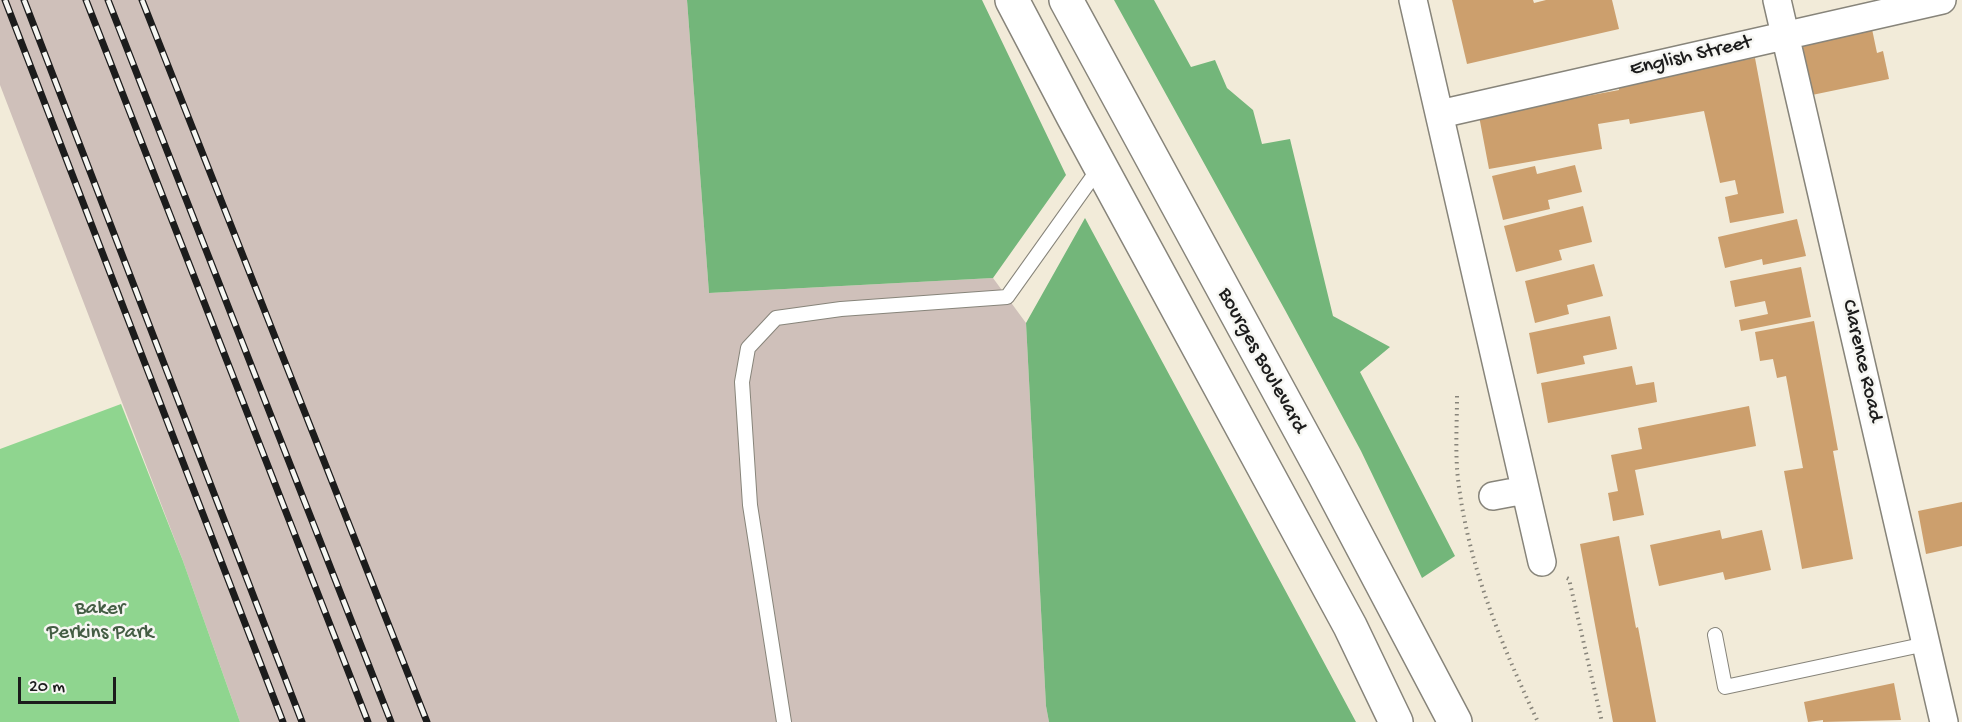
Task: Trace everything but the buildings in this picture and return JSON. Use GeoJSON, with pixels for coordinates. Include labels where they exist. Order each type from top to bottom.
{"type":"FeatureCollection","features":[{"type":"Feature","properties":{"kind":"main road"},"geometry":{"type":"LineString","coordinates":[[1012,0],[1350,626],[1395,722]]}},
{"type":"Feature","properties":{"kind":"main road","name":"Bourges Boulevard"},"geometry":{"type":"LineString","coordinates":[[1066,0],[1324,474],[1455,722]]}},
{"type":"Feature","properties":{"kind":"street"},"geometry":{"type":"LineString","coordinates":[[1413,0],[1542,562]]}},
{"type":"Feature","properties":{"kind":"street","name":"Clarence Road"},"geometry":{"type":"LineString","coordinates":[[1777,0],[1944,722]]}},
{"type":"Feature","properties":{"kind":"street","name":"English Street"},"geometry":{"type":"LineString","coordinates":[[1440,114],[1942,0]]}},
{"type":"Feature","properties":{"kind":"street"},"geometry":{"type":"LineString","coordinates":[[1493,496],[1525,490]]}},
{"type":"Feature","properties":{"kind":"lane"},"geometry":{"type":"LineString","coordinates":[[784,722],[750,504],[742,382],[748,348],[776,318],[841,309],[1007,297],[1101,166]]}},
{"type":"Feature","properties":{"kind":"lane"},"geometry":{"type":"LineString","coordinates":[[1715,635],[1725,687],[1926,645]]}},
{"type":"Feature","properties":{"kind":"path"},"geometry":{"type":"LineString","coordinates":[[1457,396],[1458,477],[1472,553],[1479,581],[1506,653],[1538,722]]}},
{"type":"Feature","properties":{"kind":"path"},"geometry":{"type":"LineString","coordinates":[[1542,562],[1569,579],[1602,722]]}},
{"type":"Feature","properties":{"kind":"shaded area"},"geometry":{"type":"Polygon","coordinates":[[[0,0],[687,0],[709,293],[993,278],[1026,323],[1046,706],[1049,722],[240,722],[183,561],[0,85],[0,0]]]}},
{"type":"Feature","properties":{"kind":"green space"},"geometry":{"type":"Polygon","coordinates":[[[687,0],[982,0],[1066,175],[993,278],[709,293],[687,0]]]}},
{"type":"Feature","properties":{"kind":"green space"},"geometry":{"type":"Polygon","coordinates":[[[1114,0],[1154,0],[1191,67],[1215,60],[1227,88],[1253,110],[1262,144],[1290,139],[1333,316],[1390,347],[1360,372],[1455,556],[1422,578],[1361,451],[1114,0]]]}},
{"type":"Feature","properties":{"kind":"green space"},"geometry":{"type":"Polygon","coordinates":[[[1085,218],[1356,722],[1049,722],[1046,706],[1026,323],[1085,218]]]}},
{"type":"Feature","properties":{"kind":"green space","name":"Baker Perkins Park"},"geometry":{"type":"Polygon","coordinates":[[[121,404],[183,561],[240,722],[0,722],[0,449],[121,404]]]}},
{"type":"Feature","properties":{"kind":"railway"},"geometry":{"type":"LineString","coordinates":[[5,0],[283,722]]}},
{"type":"Feature","properties":{"kind":"railway"},"geometry":{"type":"LineString","coordinates":[[24,0],[302,722]]}},
{"type":"Feature","properties":{"kind":"railway"},"geometry":{"type":"LineString","coordinates":[[86,0],[368,722]]}},
{"type":"Feature","properties":{"kind":"railway"},"geometry":{"type":"LineString","coordinates":[[108,0],[391,722]]}},
{"type":"Feature","properties":{"kind":"railway"},"geometry":{"type":"LineString","coordinates":[[142,0],[427,722]]}}]}
